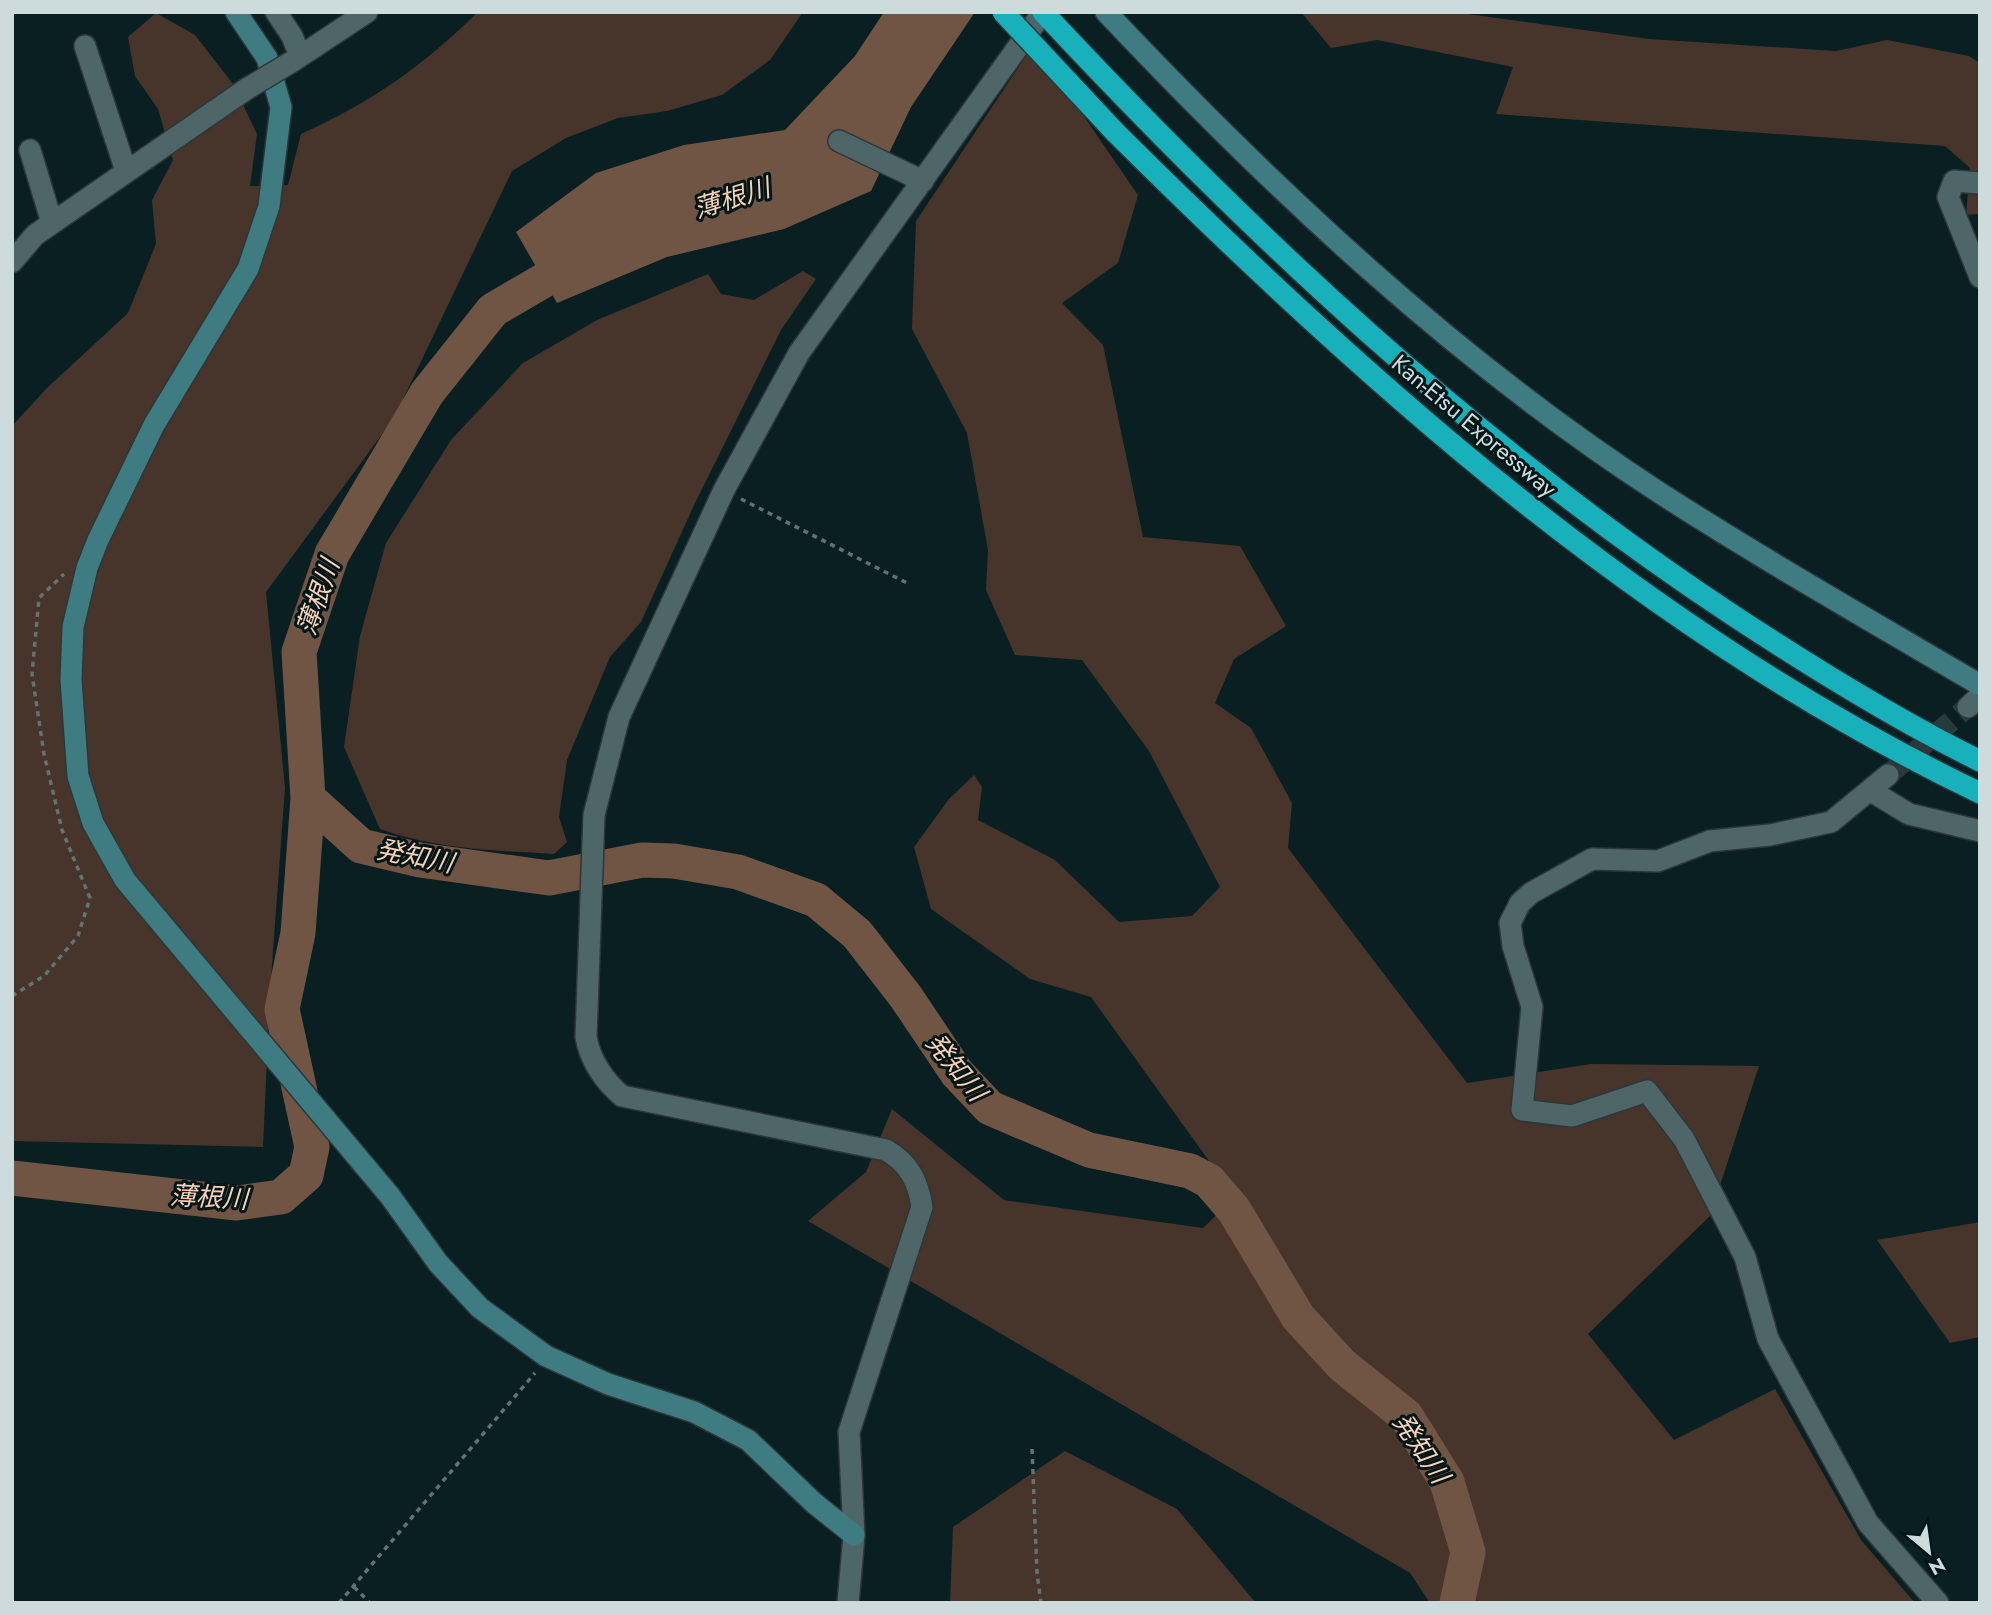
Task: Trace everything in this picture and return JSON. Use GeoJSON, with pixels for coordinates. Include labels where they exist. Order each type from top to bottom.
{"type":"FeatureCollection","features":[{"type":"Feature","properties":{"kind":"highway","name":"Kan-Etsu Expressway"},"geometry":{"type":"LineString","coordinates":[[1003,12],[1115,132],[1281,294],[1356,362],[1550,524],[1750,663],[1852,726],[1980,793]]}},
{"type":"Feature","properties":{"kind":"highway","name":"Kan-Etsu Expressway"},"geometry":{"type":"LineString","coordinates":[[1043,12],[1217,195],[1385,350],[1574,506],[1775,643],[1862,697],[1980,761]]}},
{"type":"Feature","properties":{"kind":"street"},"geometry":{"type":"LineString","coordinates":[[236,12],[267,58],[281,107],[269,206],[248,269],[153,425],[98,540],[79,597],[73,627],[71,680],[75,750],[84,799],[114,863],[390,1196],[454,1281],[511,1333],[546,1356],[608,1384],[694,1412],[748,1440],[814,1503],[854,1535]]}},
{"type":"Feature","properties":{"kind":"street"},"geometry":{"type":"LineString","coordinates":[[276,12],[292,36],[296,58]]}},
{"type":"Feature","properties":{"kind":"street"},"geometry":{"type":"LineString","coordinates":[[12,262],[35,235],[52,223],[248,88],[367,12]]}},
{"type":"Feature","properties":{"kind":"street"},"geometry":{"type":"LineString","coordinates":[[848,1603],[854,1535],[849,1432],[922,1207],[919,1189],[901,1158],[886,1150],[622,1096],[612,1088],[593,1060],[586,1037],[594,815],[620,717],[724,490],[799,353],[1043,12]]}},
{"type":"Feature","properties":{"kind":"street"},"geometry":{"type":"LineString","coordinates":[[1106,12],[1157,67],[1259,168],[1357,258],[1463,348],[1659,492],[1980,685]]}},
{"type":"Feature","properties":{"kind":"street"},"geometry":{"type":"LineString","coordinates":[[85,46],[126,171]]}},
{"type":"Feature","properties":{"kind":"street"},"geometry":{"type":"LineString","coordinates":[[839,141],[923,181]]}},
{"type":"Feature","properties":{"kind":"street"},"geometry":{"type":"LineString","coordinates":[[30,150],[52,223]]}},
{"type":"Feature","properties":{"kind":"street"},"geometry":{"type":"LineString","coordinates":[[1980,183],[1954,181],[1948,197],[1980,277]]}},
{"type":"Feature","properties":{"kind":"street"},"geometry":{"type":"LineString","coordinates":[[1888,775],[1831,822],[1770,835],[1710,841],[1658,861],[1592,859],[1531,893],[1520,903],[1510,923],[1513,946],[1532,1007],[1522,1110],[1572,1116],[1647,1091],[1661,1107],[1684,1139],[1745,1257],[1768,1339],[1868,1523],[1938,1603]]}},
{"type":"Feature","properties":{"kind":"street"},"geometry":{"type":"LineString","coordinates":[[1871,791],[1909,814],[1980,831]]}},
{"type":"Feature","properties":{"kind":"path"},"geometry":{"type":"LineString","coordinates":[[724,490],[909,584]]}},
{"type":"Feature","properties":{"kind":"path"},"geometry":{"type":"LineString","coordinates":[[12,996],[44,976],[78,936],[90,898],[62,830],[44,754],[32,674],[39,598],[69,569]]}},
{"type":"Feature","properties":{"kind":"path"},"geometry":{"type":"LineString","coordinates":[[339,1603],[529,1383],[546,1356]]}},
{"type":"Feature","properties":{"kind":"path"},"geometry":{"type":"LineString","coordinates":[[1032,1449],[1037,1573],[1041,1603]]}},
{"type":"Feature","properties":{"kind":"path"},"geometry":{"type":"LineString","coordinates":[[354,1587],[370,1603]]}},
{"type":"Feature","properties":{"kind":"shaded area"},"geometry":{"type":"Polygon","coordinates":[[[478,12],[803,12],[770,60],[722,95],[667,111],[618,118],[566,138],[512,171],[394,418],[266,592],[285,788],[270,992],[263,1147],[12,1141],[12,426],[47,388],[128,313],[156,244],[152,200],[173,160],[158,109],[135,76],[128,37],[156,13],[195,35],[233,84],[257,134],[250,186],[288,185],[301,134],[352,108],[396,81],[478,12]]]}},
{"type":"Feature","properties":{"kind":"shaded area"},"geometry":{"type":"Polygon","coordinates":[[[1301,12],[1453,12],[1649,39],[1836,51],[1887,40],[1969,56],[1980,63],[1980,214],[1966,215],[1970,168],[1945,146],[1496,114],[1513,67],[1377,40],[1331,48],[1301,12]]]}},
{"type":"Feature","properties":{"kind":"shaded area"},"geometry":{"type":"Polygon","coordinates":[[[1034,44],[1138,195],[1118,263],[1062,303],[1103,345],[1143,537],[1240,546],[1286,626],[1234,659],[1215,703],[1251,728],[1292,803],[1288,848],[1467,1083],[1591,1064],[1759,1066],[1710,1216],[1588,1334],[1674,1440],[1775,1389],[1861,1540],[1915,1603],[1430,1603],[1410,1573],[808,1221],[866,1172],[892,1109],[1004,1200],[1203,1228],[1235,1197],[1091,997],[1030,979],[931,909],[914,847],[949,799],[974,775],[982,787],[978,820],[1055,860],[1119,922],[1192,916],[1220,887],[1149,751],[1082,660],[1015,655],[986,590],[988,550],[967,433],[912,329],[916,221],[1034,44]]]}},
{"type":"Feature","properties":{"kind":"shaded area"},"geometry":{"type":"Polygon","coordinates":[[[803,271],[816,279],[781,330],[695,503],[641,622],[610,657],[567,760],[559,817],[567,842],[554,854],[488,850],[424,841],[380,829],[344,747],[360,636],[386,543],[451,440],[523,363],[597,320],[708,274],[721,294],[754,300],[803,271]]]}},
{"type":"Feature","properties":{"kind":"shaded area"},"geometry":{"type":"Polygon","coordinates":[[[1980,1222],[1980,1337],[1950,1343],[1877,1240],[1980,1222]]]}},
{"type":"Feature","properties":{"kind":"shaded area"},"geometry":{"type":"Polygon","coordinates":[[[1065,1451],[1177,1509],[1256,1603],[950,1603],[953,1527],[1065,1451]]]}},
{"type":"Feature","properties":{"kind":"water"},"geometry":{"type":"Polygon","coordinates":[[[884,12],[975,12],[911,107],[871,191],[784,229],[667,257],[557,303],[516,232],[596,173],[684,145],[785,130],[855,56],[884,12]]]}},
{"type":"Feature","properties":{"kind":"waterway","name":"薄根川"},"geometry":{"type":"LineString","coordinates":[[12,1178],[237,1203],[281,1197],[306,1175],[312,1147],[282,1009],[298,933],[308,798],[299,652],[332,554],[427,393],[493,310],[572,264],[583,252]]}},
{"type":"Feature","properties":{"kind":"waterway","name":"発知川"},"geometry":{"type":"LineString","coordinates":[[308,798],[361,846],[420,860],[549,878],[642,860],[674,861],[738,872],[816,900],[857,934],[906,997],[957,1073],[990,1108],[1089,1150],[1190,1171],[1209,1181],[1234,1210],[1298,1317],[1342,1365],[1406,1416],[1447,1482],[1468,1552],[1457,1603]]}},
{"type":"Feature","properties":{"kind":"tunnel"},"geometry":{"type":"LineString","coordinates":[[1888,775],[1968,707]]}}]}
